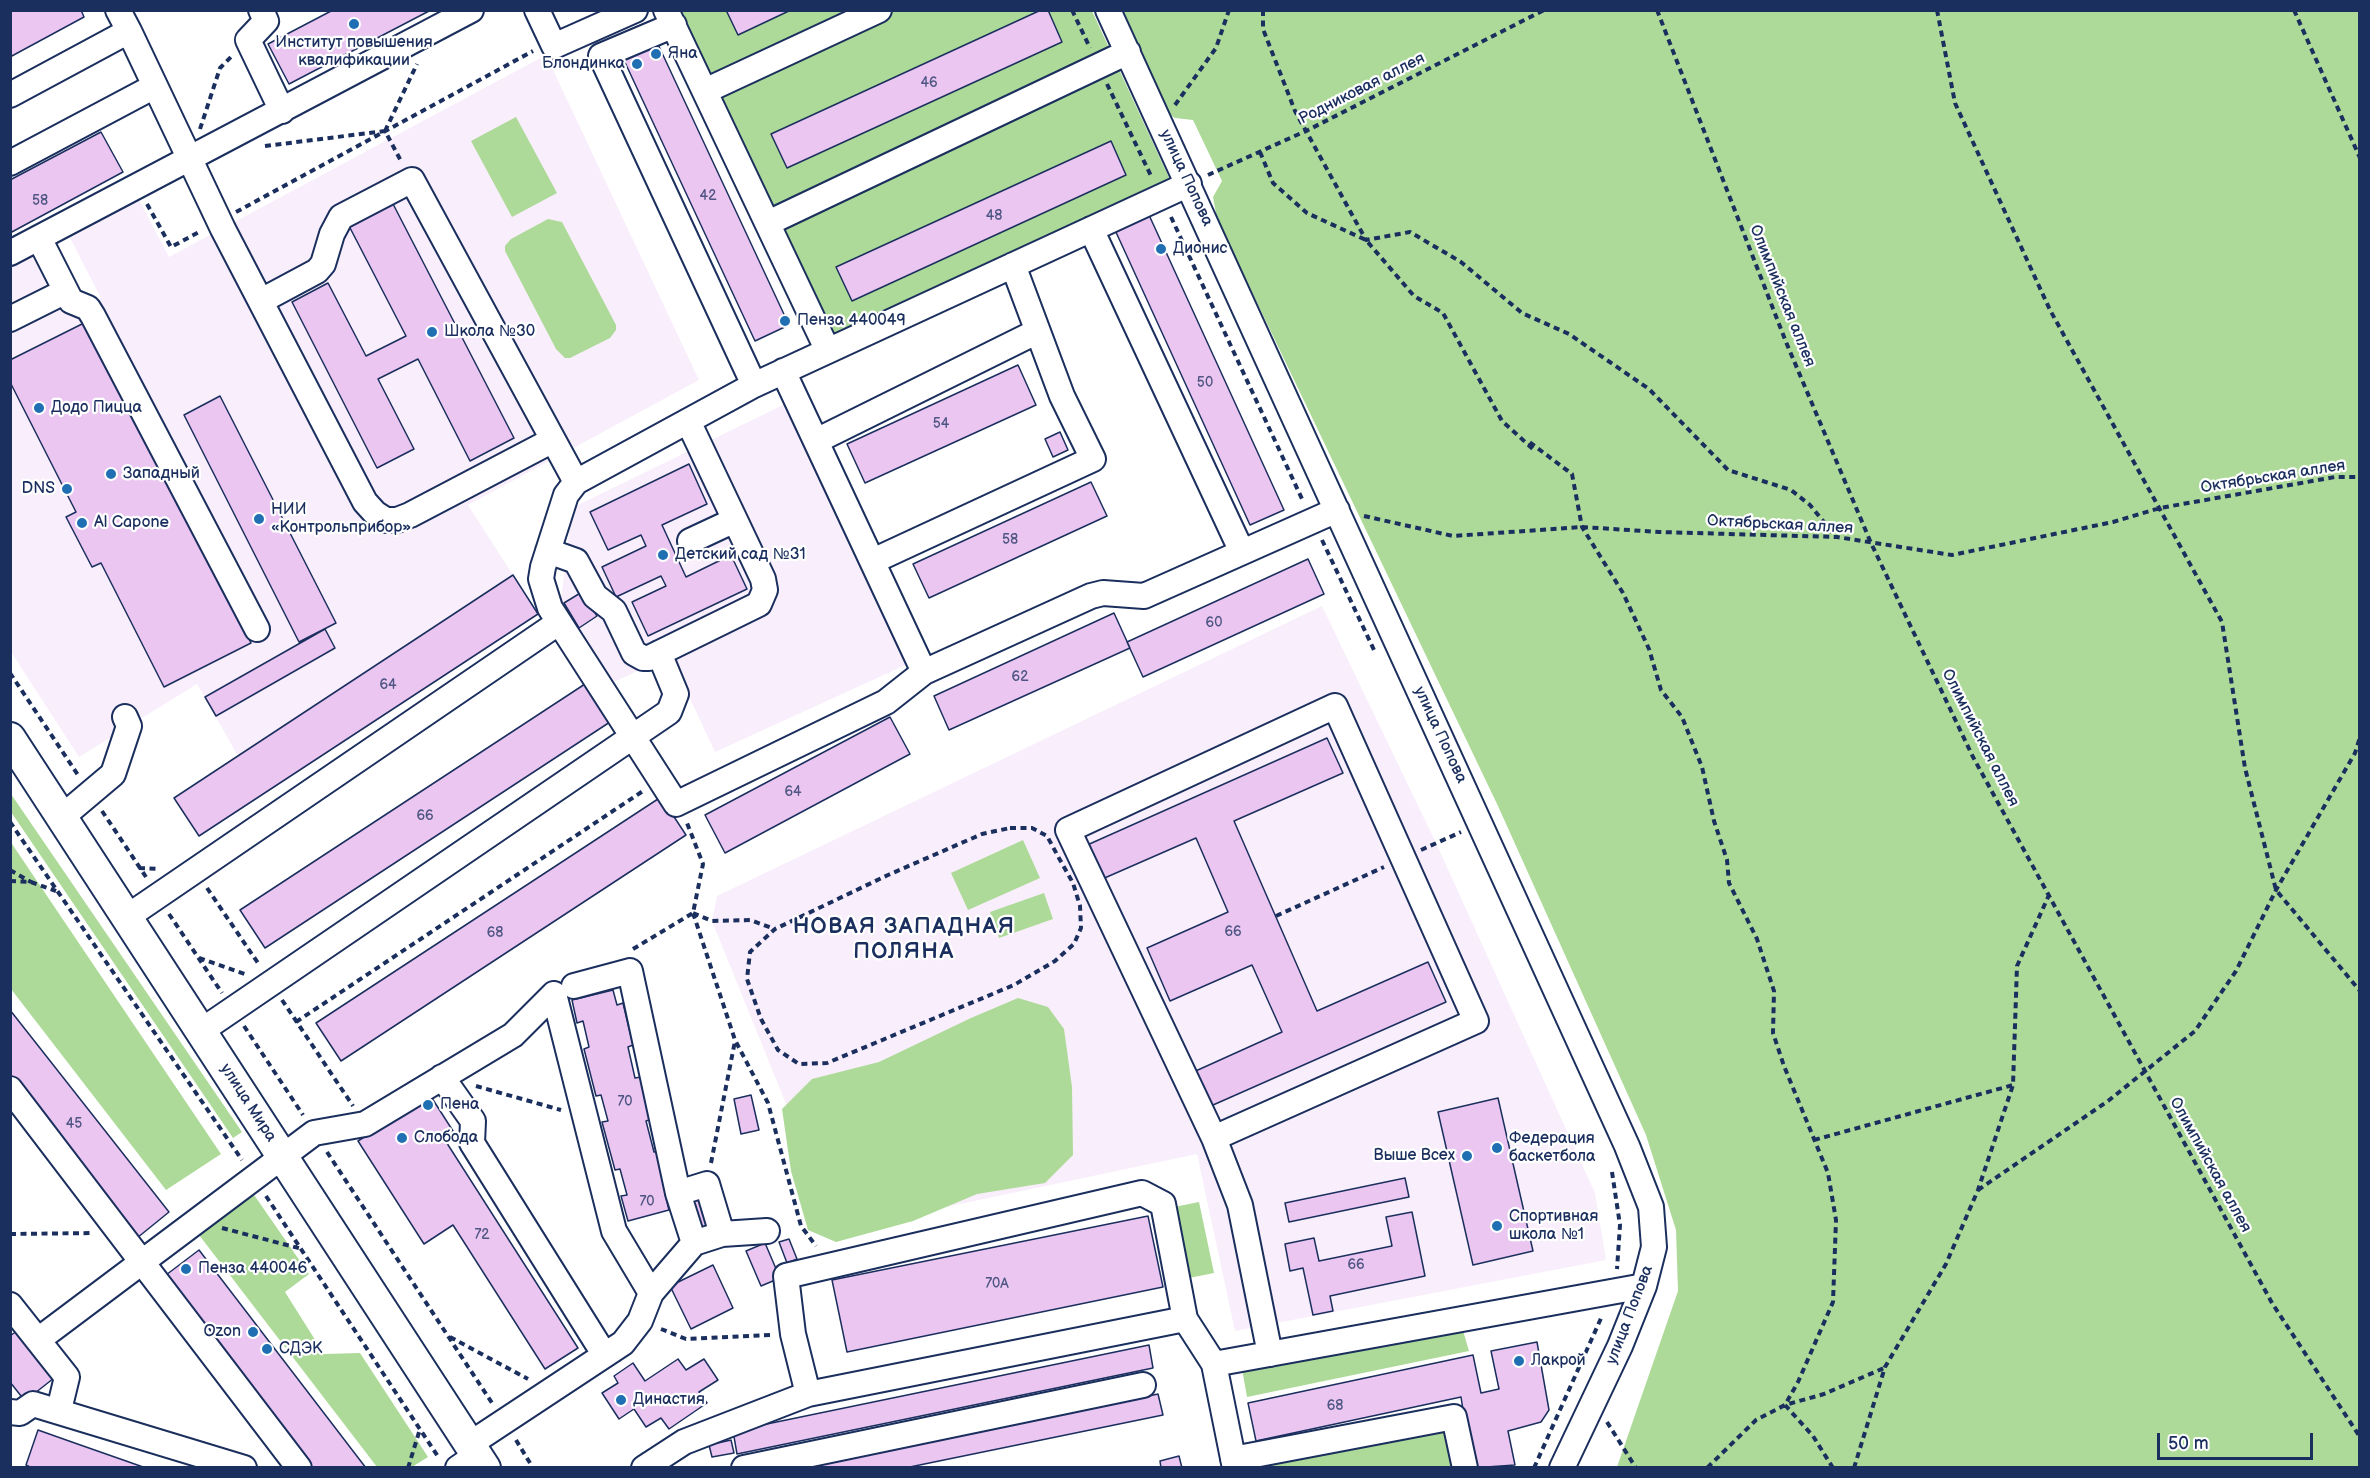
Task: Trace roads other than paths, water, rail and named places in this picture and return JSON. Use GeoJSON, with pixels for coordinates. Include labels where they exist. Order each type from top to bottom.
{"type":"FeatureCollection","features":[{"type":"Feature","properties":{"kind":"main road","name":"улица Мира"},"geometry":{"type":"LineString","coordinates":[[12,745],[62,817],[282,1155],[472,1458]]}},
{"type":"Feature","properties":{"kind":"street"},"geometry":{"type":"LineString","coordinates":[[261,10],[266,21],[248,40],[282,111]]}},
{"type":"Feature","properties":{"kind":"street"},"geometry":{"type":"LineString","coordinates":[[10,253],[471,10]]}},
{"type":"Feature","properties":{"kind":"street"},"geometry":{"type":"LineString","coordinates":[[537,10],[554,46],[635,10]]}},
{"type":"Feature","properties":{"kind":"street"},"geometry":{"type":"LineString","coordinates":[[705,91],[879,10]]}},
{"type":"Feature","properties":{"kind":"street","name":"улица Попова"},"geometry":{"type":"LineString","coordinates":[[1108,10],[1644,1187],[1655,1228],[1654,1247],[1644,1286],[1620,1346],[1562,1467]]}},
{"type":"Feature","properties":{"kind":"street"},"geometry":{"type":"LineString","coordinates":[[754,385],[601,56],[670,17],[828,349]]}},
{"type":"Feature","properties":{"kind":"street"},"geometry":{"type":"LineString","coordinates":[[10,95],[124,21],[219,221],[365,502],[375,513],[386,520],[397,520],[410,515],[553,440]]}},
{"type":"Feature","properties":{"kind":"street"},"geometry":{"type":"LineString","coordinates":[[768,223],[1128,52]]}},
{"type":"Feature","properties":{"kind":"street"},"geometry":{"type":"LineString","coordinates":[[10,163],[155,86]]}},
{"type":"Feature","properties":{"kind":"street"},"geometry":{"type":"LineString","coordinates":[[261,301],[317,271],[323,264],[332,234],[341,217],[412,180],[576,482]]}},
{"type":"Feature","properties":{"kind":"street"},"geometry":{"type":"LineString","coordinates":[[1188,184],[754,385],[576,482],[566,495],[548,551],[542,579],[544,593],[558,623],[676,804],[886,702],[924,672],[1091,596],[1103,593],[1144,596],[1337,510]]}},
{"type":"Feature","properties":{"kind":"street"},"geometry":{"type":"LineString","coordinates":[[1091,229],[1242,552]]}},
{"type":"Feature","properties":{"kind":"street"},"geometry":{"type":"LineString","coordinates":[[39,238],[71,301],[88,308],[93,316],[257,629]]}},
{"type":"Feature","properties":{"kind":"street"},"geometry":{"type":"LineString","coordinates":[[873,561],[1093,459],[1062,396],[1036,332],[1013,265]]}},
{"type":"Feature","properties":{"kind":"street"},"geometry":{"type":"LineString","coordinates":[[10,319],[66,291]]}},
{"type":"Feature","properties":{"kind":"street"},"geometry":{"type":"LineString","coordinates":[[816,441],[1036,332]]}},
{"type":"Feature","properties":{"kind":"street"},"geometry":{"type":"LineString","coordinates":[[783,371],[924,672]]}},
{"type":"Feature","properties":{"kind":"street"},"geometry":{"type":"LineString","coordinates":[[548,551],[572,558],[581,567],[594,596],[614,611],[638,657],[649,658],[752,609],[764,597],[763,579],[688,421]]}},
{"type":"Feature","properties":{"kind":"street"},"geometry":{"type":"LineString","coordinates":[[690,541],[735,520]]}},
{"type":"Feature","properties":{"kind":"street"},"geometry":{"type":"LineString","coordinates":[[127,917],[558,623]]}},
{"type":"Feature","properties":{"kind":"street"},"geometry":{"type":"LineString","coordinates":[[201,1031],[659,720],[675,704],[676,694],[660,653]]}},
{"type":"Feature","properties":{"kind":"street"},"geometry":{"type":"LineString","coordinates":[[1214,1138],[1476,1021],[1335,706],[1068,830],[1214,1138],[1240,1205],[1270,1354]]}},
{"type":"Feature","properties":{"kind":"street"},"geometry":{"type":"LineString","coordinates":[[62,817],[113,774],[129,726],[125,717]]}},
{"type":"Feature","properties":{"kind":"street"},"geometry":{"type":"LineString","coordinates":[[574,986],[630,970],[678,1193],[694,1243]]}},
{"type":"Feature","properties":{"kind":"street"},"geometry":{"type":"LineString","coordinates":[[38,1340],[314,1133],[365,1124],[513,1035],[554,994],[614,1231],[651,1293]]}},
{"type":"Feature","properties":{"kind":"street"},"geometry":{"type":"LineString","coordinates":[[442,1077],[473,1121],[472,1143],[604,1354]]}},
{"type":"Feature","properties":{"kind":"street"},"geometry":{"type":"LineString","coordinates":[[10,1089],[117,1232],[299,1467]]}},
{"type":"Feature","properties":{"kind":"street"},"geometry":{"type":"LineString","coordinates":[[678,1193],[707,1184],[722,1234]]}},
{"type":"Feature","properties":{"kind":"street"},"geometry":{"type":"LineString","coordinates":[[808,1394],[793,1334],[786,1276],[1142,1192],[1163,1204],[1185,1319],[1214,1364],[1234,1463],[1454,1417],[1465,1467]]}},
{"type":"Feature","properties":{"kind":"street"},"geometry":{"type":"LineString","coordinates":[[472,1458],[504,1421],[623,1343],[640,1321],[651,1293],[694,1243],[722,1234],[766,1231]]}},
{"type":"Feature","properties":{"kind":"street"},"geometry":{"type":"LineString","coordinates":[[1214,1364],[1644,1286]]}},
{"type":"Feature","properties":{"kind":"street"},"geometry":{"type":"LineString","coordinates":[[10,1305],[67,1377],[59,1410]]}},
{"type":"Feature","properties":{"kind":"street"},"geometry":{"type":"LineString","coordinates":[[644,1467],[684,1442],[808,1394],[1185,1319]]}},
{"type":"Feature","properties":{"kind":"street"},"geometry":{"type":"LineString","coordinates":[[744,1467],[1143,1385]]}},
{"type":"Feature","properties":{"kind":"street"},"geometry":{"type":"LineString","coordinates":[[10,1412],[20,1413],[33,1404],[59,1410],[244,1467]]}},
{"type":"Feature","properties":{"kind":"place","name":"Институт повышения квалификации"},"geometry":{"type":"Point","coordinates":[354,24]}},
{"type":"Feature","properties":{"kind":"place","name":"Яна"},"geometry":{"type":"Point","coordinates":[656,54]}},
{"type":"Feature","properties":{"kind":"place","name":"Блондинка"},"geometry":{"type":"Point","coordinates":[637,64]}},
{"type":"Feature","properties":{"kind":"place","name":"Дионис"},"geometry":{"type":"Point","coordinates":[1161,249]}},
{"type":"Feature","properties":{"kind":"place","name":"Пенза 440049"},"geometry":{"type":"Point","coordinates":[785,321]}},
{"type":"Feature","properties":{"kind":"place","name":"Школа №30"},"geometry":{"type":"Point","coordinates":[432,332]}},
{"type":"Feature","properties":{"kind":"place","name":"Додо Пицца"},"geometry":{"type":"Point","coordinates":[39,408]}},
{"type":"Feature","properties":{"kind":"place","name":"Западный"},"geometry":{"type":"Point","coordinates":[111,474]}},
{"type":"Feature","properties":{"kind":"place","name":"DNS"},"geometry":{"type":"Point","coordinates":[67,489]}},
{"type":"Feature","properties":{"kind":"place","name":"НИИ «Контрольприбор»"},"geometry":{"type":"Point","coordinates":[259,519]}},
{"type":"Feature","properties":{"kind":"place","name":"Al Capone"},"geometry":{"type":"Point","coordinates":[82,523]}},
{"type":"Feature","properties":{"kind":"place","name":"Детский сад №31"},"geometry":{"type":"Point","coordinates":[663,555]}},
{"type":"Feature","properties":{"kind":"place","name":"Пена"},"geometry":{"type":"Point","coordinates":[428,1105]}},
{"type":"Feature","properties":{"kind":"place","name":"Слобода"},"geometry":{"type":"Point","coordinates":[402,1138]}},
{"type":"Feature","properties":{"kind":"place","name":"Федерация баскетбола"},"geometry":{"type":"Point","coordinates":[1497,1148]}},
{"type":"Feature","properties":{"kind":"place","name":"Выше Всех"},"geometry":{"type":"Point","coordinates":[1467,1156]}},
{"type":"Feature","properties":{"kind":"place","name":"Спортивная школа №1"},"geometry":{"type":"Point","coordinates":[1497,1226]}},
{"type":"Feature","properties":{"kind":"place","name":"Пенза 440046"},"geometry":{"type":"Point","coordinates":[186,1269]}},
{"type":"Feature","properties":{"kind":"place","name":"Ozon"},"geometry":{"type":"Point","coordinates":[253,1332]}},
{"type":"Feature","properties":{"kind":"place","name":"СДЭК"},"geometry":{"type":"Point","coordinates":[267,1349]}},
{"type":"Feature","properties":{"kind":"place","name":"Лакрой"},"geometry":{"type":"Point","coordinates":[1519,1361]}},
{"type":"Feature","properties":{"kind":"place","name":"Династия"},"geometry":{"type":"Point","coordinates":[621,1400]}},
{"type":"Feature","properties":{"kind":"district","name":"НОВАЯ ЗАПАДНАЯ ПОЛЯНА"},"geometry":{"type":"Point","coordinates":[904,940]}}]}
